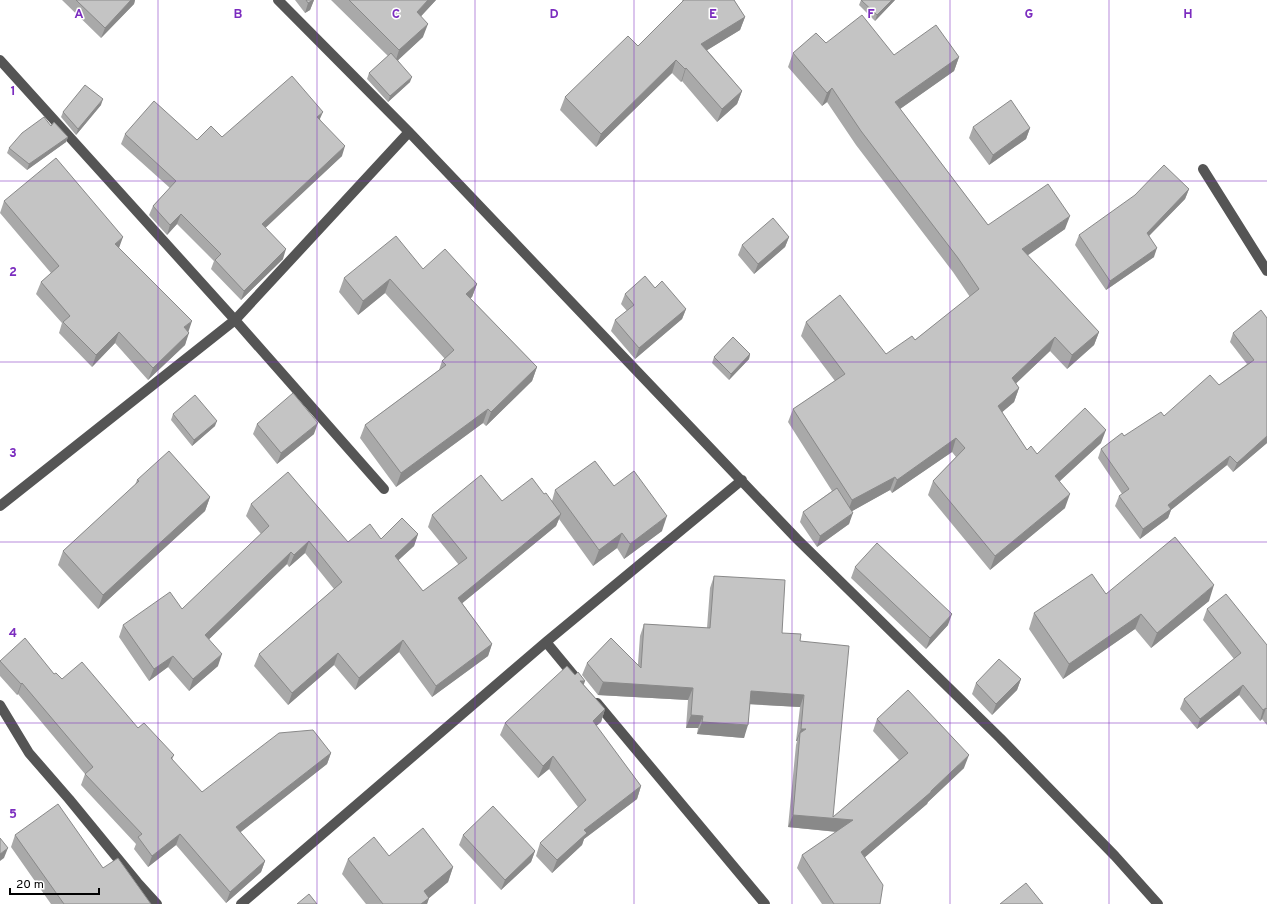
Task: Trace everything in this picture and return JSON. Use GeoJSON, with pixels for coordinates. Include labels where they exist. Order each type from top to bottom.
{"type":"FeatureCollection","features":[{"type":"Feature","properties":{"kind":"street"},"geometry":{"type":"LineString","coordinates":[[278,0],[409,132],[742,480],[797,540],[1000,738],[1115,856],[1158,904]]}},
{"type":"Feature","properties":{"kind":"street"},"geometry":{"type":"LineString","coordinates":[[0,60],[235,320],[384,489]]}},
{"type":"Feature","properties":{"kind":"street"},"geometry":{"type":"LineString","coordinates":[[0,506],[235,320],[409,132]]}},
{"type":"Feature","properties":{"kind":"street"},"geometry":{"type":"LineString","coordinates":[[1203,169],[1267,271]]}},
{"type":"Feature","properties":{"kind":"street"},"geometry":{"type":"LineString","coordinates":[[241,904],[546,642],[742,480]]}},
{"type":"Feature","properties":{"kind":"street"},"geometry":{"type":"LineString","coordinates":[[546,642],[581,685]]}},
{"type":"Feature","properties":{"kind":"street"},"geometry":{"type":"LineString","coordinates":[[592,697],[765,904]]}},
{"type":"Feature","properties":{"kind":"street"},"geometry":{"type":"LineString","coordinates":[[0,705],[28,753],[69,799],[157,904]]}},
{"type":"Feature","properties":{"kind":"building"},"geometry":{"type":"Polygon","coordinates":[[[76,0],[131,0],[105,28],[76,0]]]}},
{"type":"Feature","properties":{"kind":"building"},"geometry":{"type":"Polygon","coordinates":[[[306,0],[313,0],[308,3],[306,0]]]}},
{"type":"Feature","properties":{"kind":"building"},"geometry":{"type":"Polygon","coordinates":[[[349,0],[428,0],[417,12],[428,24],[399,50],[349,0]]]}},
{"type":"Feature","properties":{"kind":"building"},"geometry":{"type":"Polygon","coordinates":[[[684,0],[734,0],[745,17],[701,44],[742,91],[722,109],[686,68],[685,69],[676,60],[601,134],[565,97],[628,36],[638,46],[684,0]]]}},
{"type":"Feature","properties":{"kind":"building"},"geometry":{"type":"Polygon","coordinates":[[[861,0],[892,0],[877,15],[861,0]]]}},
{"type":"Feature","properties":{"kind":"building"},"geometry":{"type":"Polygon","coordinates":[[[862,15],[894,55],[936,25],[959,57],[895,102],[988,225],[1048,184],[1070,216],[1022,249],[1099,332],[1072,355],[1055,337],[1012,378],[1019,388],[998,406],[1027,450],[1031,446],[1037,454],[1085,408],[1106,430],[1055,476],[1070,494],[995,556],[933,481],[965,448],[956,438],[897,480],[895,477],[852,500],[793,409],[845,374],[806,322],[840,295],[886,354],[912,336],[915,340],[979,289],[958,258],[861,131],[832,88],[827,93],[793,53],[816,33],[826,43],[862,15]]]}},
{"type":"Feature","properties":{"kind":"building"},"geometry":{"type":"Polygon","coordinates":[[[391,53],[412,77],[390,96],[369,73],[391,53]]]}},
{"type":"Feature","properties":{"kind":"building"},"geometry":{"type":"Polygon","coordinates":[[[292,76],[323,112],[317,117],[345,146],[262,224],[286,249],[244,291],[215,260],[221,254],[181,214],[170,225],[153,206],[176,181],[125,134],[154,101],[197,140],[211,126],[222,137],[292,76]]]}},
{"type":"Feature","properties":{"kind":"building"},"geometry":{"type":"Polygon","coordinates":[[[85,85],[103,99],[78,129],[63,112],[85,85]]]}},
{"type":"Feature","properties":{"kind":"building"},"geometry":{"type":"Polygon","coordinates":[[[1011,100],[1030,128],[993,155],[973,127],[1011,100]]]}},
{"type":"Feature","properties":{"kind":"building"},"geometry":{"type":"Polygon","coordinates":[[[44,117],[51,126],[54,122],[68,137],[29,164],[9,148],[22,133],[44,117]]]}},
{"type":"Feature","properties":{"kind":"building"},"geometry":{"type":"Polygon","coordinates":[[[56,158],[123,237],[115,244],[192,321],[184,327],[189,333],[153,368],[119,332],[96,355],[63,322],[70,316],[41,282],[59,266],[4,201],[56,158]]]}},
{"type":"Feature","properties":{"kind":"building"},"geometry":{"type":"Polygon","coordinates":[[[1164,165],[1189,189],[1147,233],[1157,248],[1110,281],[1079,235],[1135,195],[1164,165]]]}},
{"type":"Feature","properties":{"kind":"building"},"geometry":{"type":"Polygon","coordinates":[[[773,218],[789,237],[758,264],[742,245],[773,218]]]}},
{"type":"Feature","properties":{"kind":"building"},"geometry":{"type":"Polygon","coordinates":[[[396,236],[423,269],[445,249],[477,284],[466,294],[537,367],[491,412],[488,409],[401,473],[365,425],[446,365],[442,361],[454,350],[390,279],[363,301],[344,278],[396,236]]]}},
{"type":"Feature","properties":{"kind":"building"},"geometry":{"type":"Polygon","coordinates":[[[645,276],[655,288],[662,281],[686,309],[639,348],[615,320],[634,305],[625,294],[645,276]]]}},
{"type":"Feature","properties":{"kind":"building"},"geometry":{"type":"Polygon","coordinates":[[[1261,310],[1267,318],[1267,436],[1237,463],[1230,456],[1168,505],[1171,509],[1143,529],[1119,496],[1129,489],[1101,449],[1122,433],[1124,436],[1161,412],[1164,416],[1210,375],[1219,385],[1254,360],[1233,333],[1261,310]]]}},
{"type":"Feature","properties":{"kind":"building"},"geometry":{"type":"Polygon","coordinates":[[[733,337],[750,354],[731,374],[714,357],[733,337]]]}},
{"type":"Feature","properties":{"kind":"building"},"geometry":{"type":"Polygon","coordinates":[[[293,393],[318,423],[281,453],[257,424],[293,393]]]}},
{"type":"Feature","properties":{"kind":"building"},"geometry":{"type":"Polygon","coordinates":[[[195,395],[217,421],[194,440],[173,414],[195,395]]]}},
{"type":"Feature","properties":{"kind":"building"},"geometry":{"type":"Polygon","coordinates":[[[169,451],[210,497],[103,595],[63,551],[139,481],[137,480],[169,451]]]}},
{"type":"Feature","properties":{"kind":"building"},"geometry":{"type":"Polygon","coordinates":[[[595,461],[614,486],[634,471],[667,516],[630,544],[622,533],[599,550],[555,490],[595,461]]]}},
{"type":"Feature","properties":{"kind":"building"},"geometry":{"type":"Polygon","coordinates":[[[288,472],[348,542],[370,524],[381,539],[402,518],[418,534],[395,556],[423,591],[467,558],[432,515],[481,475],[502,501],[532,478],[544,494],[546,493],[561,514],[458,598],[492,644],[436,686],[403,640],[359,678],[338,653],[292,693],[259,654],[342,582],[309,541],[294,555],[291,552],[205,635],[222,654],[193,679],[173,656],[154,669],[123,625],[170,592],[182,609],[269,526],[251,504],[288,472]]]}},
{"type":"Feature","properties":{"kind":"building"},"geometry":{"type":"Polygon","coordinates":[[[837,488],[853,513],[820,536],[803,512],[837,488]]]}},
{"type":"Feature","properties":{"kind":"building"},"geometry":{"type":"Polygon","coordinates":[[[1175,537],[1214,585],[1157,633],[1141,614],[1069,664],[1034,613],[1092,574],[1106,594],[1175,537]]]}},
{"type":"Feature","properties":{"kind":"building"},"geometry":{"type":"Polygon","coordinates":[[[877,543],[952,614],[930,638],[855,567],[877,543]]]}},
{"type":"Feature","properties":{"kind":"building"},"geometry":{"type":"Polygon","coordinates":[[[714,576],[785,580],[782,633],[801,634],[800,641],[849,646],[833,817],[908,753],[877,719],[908,690],[969,755],[931,792],[861,852],[883,885],[880,904],[834,904],[802,855],[853,820],[793,815],[800,733],[806,729],[801,729],[804,695],[751,691],[748,725],[702,722],[703,716],[691,715],[693,688],[603,682],[587,663],[611,638],[641,668],[644,624],[710,628],[714,576]]]}},
{"type":"Feature","properties":{"kind":"building"},"geometry":{"type":"Polygon","coordinates":[[[1226,594],[1267,645],[1267,709],[1266,708],[1263,710],[1243,685],[1200,719],[1184,699],[1241,653],[1207,609],[1226,594]]]}},
{"type":"Feature","properties":{"kind":"building"},"geometry":{"type":"Polygon","coordinates":[[[25,638],[54,674],[56,673],[62,679],[82,662],[138,728],[144,723],[174,755],[171,758],[202,792],[279,733],[313,730],[331,753],[236,827],[265,861],[230,892],[180,834],[152,856],[138,837],[142,834],[85,774],[93,767],[22,683],[21,684],[0,661],[25,638]]]}},
{"type":"Feature","properties":{"kind":"building"},"geometry":{"type":"Polygon","coordinates":[[[999,659],[1021,679],[996,704],[976,683],[999,659]]]}},
{"type":"Feature","properties":{"kind":"building"},"geometry":{"type":"Polygon","coordinates":[[[567,666],[575,675],[578,672],[585,681],[580,681],[605,709],[593,721],[641,786],[584,830],[587,833],[557,860],[540,843],[586,800],[553,756],[543,766],[505,723],[567,666]]]}},
{"type":"Feature","properties":{"kind":"building"},"geometry":{"type":"Polygon","coordinates":[[[58,804],[103,868],[118,858],[151,904],[64,904],[15,835],[58,804]]]}},
{"type":"Feature","properties":{"kind":"building"},"geometry":{"type":"Polygon","coordinates":[[[493,806],[535,851],[505,880],[463,835],[493,806]]]}},
{"type":"Feature","properties":{"kind":"building"},"geometry":{"type":"Polygon","coordinates":[[[423,828],[453,867],[424,891],[429,898],[421,904],[383,904],[348,859],[374,837],[389,856],[423,828]]]}},
{"type":"Feature","properties":{"kind":"building"},"geometry":{"type":"Polygon","coordinates":[[[0,838],[8,848],[0,854],[0,838]]]}},
{"type":"Feature","properties":{"kind":"building"},"geometry":{"type":"Polygon","coordinates":[[[1026,883],[1043,904],[1000,904],[1026,883]]]}},
{"type":"Feature","properties":{"kind":"building"},"geometry":{"type":"Polygon","coordinates":[[[309,894],[317,904],[297,904],[309,894]]]}}]}
